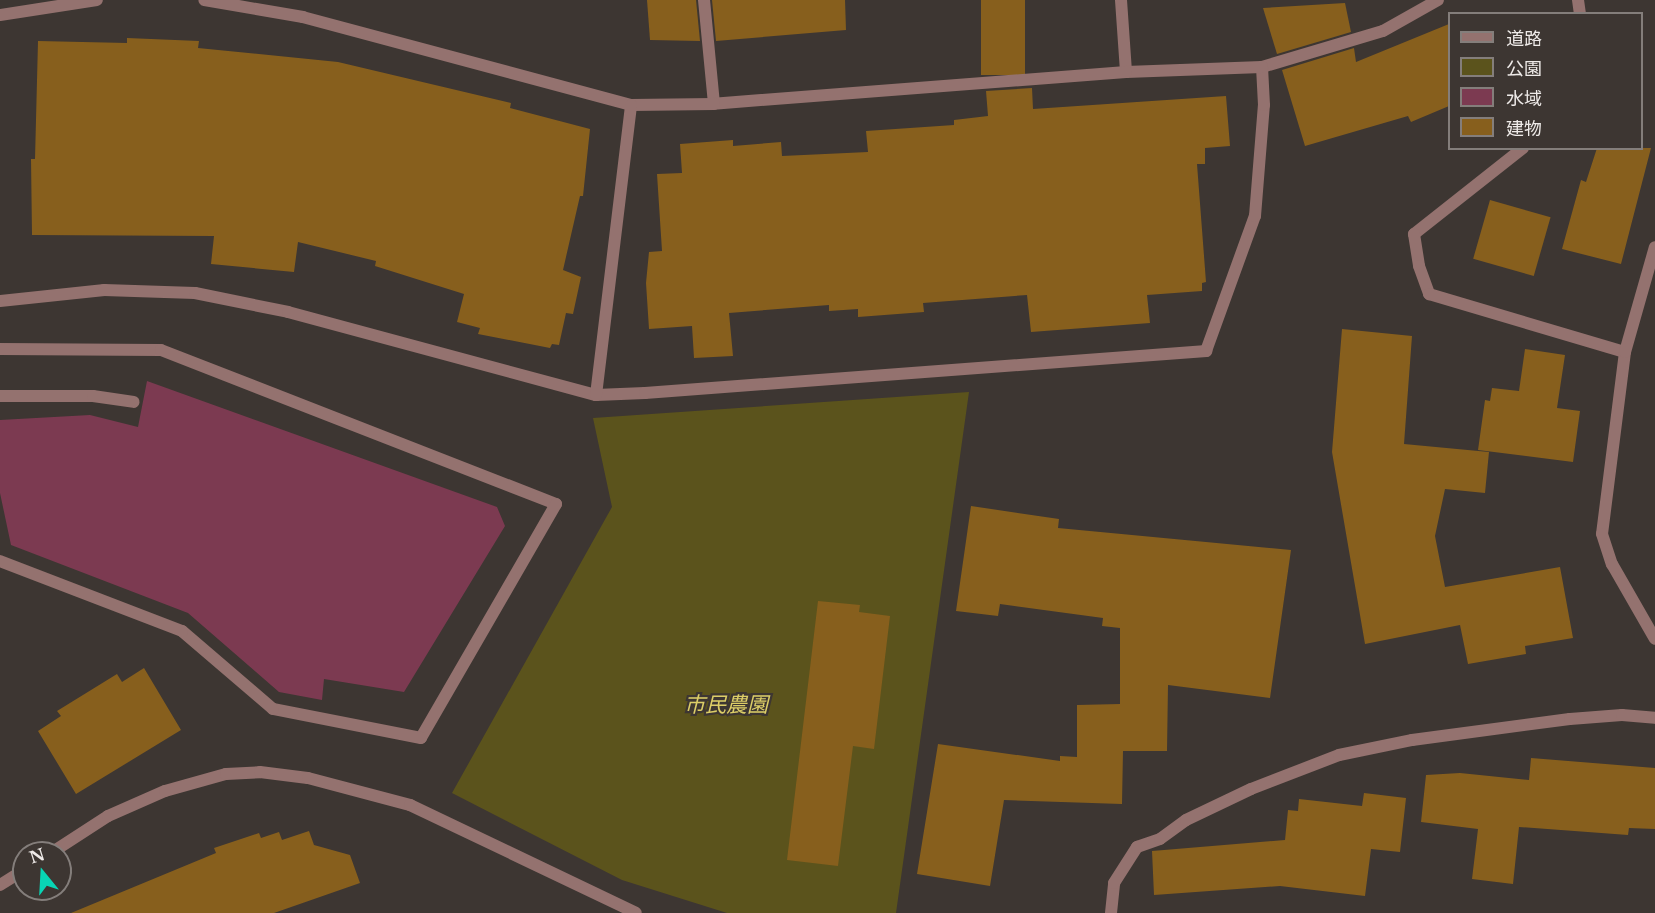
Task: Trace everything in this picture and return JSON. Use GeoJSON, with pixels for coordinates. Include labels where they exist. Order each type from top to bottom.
{"type":"FeatureCollection","features":[{"type":"Feature","properties":{"kind":"street"},"geometry":{"type":"LineString","coordinates":[[0,15],[97,0]]}},
{"type":"Feature","properties":{"kind":"street"},"geometry":{"type":"LineString","coordinates":[[204,0],[303,17],[631,105],[714,104],[1126,72],[1262,67],[1383,31],[1438,0]]}},
{"type":"Feature","properties":{"kind":"street"},"geometry":{"type":"LineString","coordinates":[[704,0],[714,104]]}},
{"type":"Feature","properties":{"kind":"street"},"geometry":{"type":"LineString","coordinates":[[1121,0],[1126,72]]}},
{"type":"Feature","properties":{"kind":"street"},"geometry":{"type":"LineString","coordinates":[[0,301],[104,290],[230,298],[596,395],[1206,351],[1255,216],[1264,105],[1262,67]]}},
{"type":"Feature","properties":{"kind":"street"},"geometry":{"type":"LineString","coordinates":[[596,395],[631,105]]}},
{"type":"Feature","properties":{"kind":"street"},"geometry":{"type":"LineString","coordinates":[[1520,150],[1414,234],[1419,267],[1430,294],[1625,352]]}},
{"type":"Feature","properties":{"kind":"street"},"geometry":{"type":"LineString","coordinates":[[1655,247],[1625,352],[1602,534],[1612,564],[1655,639]]}},
{"type":"Feature","properties":{"kind":"street"},"geometry":{"type":"LineString","coordinates":[[0,349],[161,350],[556,504],[422,738],[273,709],[182,631],[0,561]]}},
{"type":"Feature","properties":{"kind":"street"},"geometry":{"type":"LineString","coordinates":[[0,396],[93,396],[134,402]]}},
{"type":"Feature","properties":{"kind":"street"},"geometry":{"type":"LineString","coordinates":[[1111,913],[1114,883],[1137,847],[1160,839],[1186,820],[1251,789],[1339,755],[1412,740],[1570,719],[1622,715],[1655,718]]}},
{"type":"Feature","properties":{"kind":"street"},"geometry":{"type":"LineString","coordinates":[[69,841],[108,816],[165,791],[226,774],[260,772],[308,778],[410,805],[636,913]]}},
{"type":"Feature","properties":{"kind":"green space","name":"市民農園"},"geometry":{"type":"Polygon","coordinates":[[[969,392],[896,913],[727,913],[622,880],[452,793],[612,507],[593,418],[969,392]]]}},
{"type":"Feature","properties":{"kind":"water"},"geometry":{"type":"Polygon","coordinates":[[[147,381],[497,507],[505,526],[404,692],[324,679],[322,700],[279,692],[188,613],[11,545],[0,493],[0,420],[90,415],[138,427],[147,381]]]}},
{"type":"Feature","properties":{"kind":"building"},"geometry":{"type":"Polygon","coordinates":[[[647,0],[696,0],[700,41],[650,40],[647,0]]]}},
{"type":"Feature","properties":{"kind":"building"},"geometry":{"type":"Polygon","coordinates":[[[712,0],[845,0],[846,30],[716,41],[712,0]]]}},
{"type":"Feature","properties":{"kind":"building"},"geometry":{"type":"Polygon","coordinates":[[[981,0],[1025,0],[1025,75],[981,75],[981,0]]]}},
{"type":"Feature","properties":{"kind":"building"},"geometry":{"type":"Polygon","coordinates":[[[1345,3],[1351,32],[1277,54],[1263,8],[1345,3]]]}},
{"type":"Feature","properties":{"kind":"building"},"geometry":{"type":"Polygon","coordinates":[[[1448,24],[1448,106],[1411,122],[1408,116],[1305,146],[1282,70],[1354,48],[1356,62],[1448,24]]]}},
{"type":"Feature","properties":{"kind":"building"},"geometry":{"type":"Polygon","coordinates":[[[127,38],[199,41],[198,48],[338,62],[511,103],[510,108],[590,129],[583,196],[580,196],[563,270],[581,277],[573,314],[566,313],[559,345],[552,344],[550,348],[478,334],[480,328],[457,322],[464,294],[375,266],[376,261],[298,242],[294,272],[211,264],[214,236],[32,235],[31,159],[35,159],[38,41],[127,43],[127,38]]]}},
{"type":"Feature","properties":{"kind":"building"},"geometry":{"type":"Polygon","coordinates":[[[1032,88],[1033,109],[1226,96],[1230,146],[1205,148],[1205,164],[1197,164],[1206,282],[1202,283],[1202,291],[1147,295],[1150,323],[1031,332],[1027,295],[923,303],[924,312],[858,317],[858,309],[829,311],[829,305],[729,313],[733,356],[694,358],[692,326],[649,329],[646,283],[649,252],[662,251],[657,174],[682,173],[680,144],[733,140],[733,146],[781,142],[782,156],[868,152],[866,131],[954,125],[954,120],[988,116],[986,91],[1032,88]]]}},
{"type":"Feature","properties":{"kind":"building"},"geometry":{"type":"Polygon","coordinates":[[[1651,148],[1621,264],[1562,249],[1581,180],[1586,182],[1596,150],[1651,148]]]}},
{"type":"Feature","properties":{"kind":"building"},"geometry":{"type":"Polygon","coordinates":[[[1490,200],[1551,217],[1534,276],[1473,259],[1490,200]]]}},
{"type":"Feature","properties":{"kind":"building"},"geometry":{"type":"Polygon","coordinates":[[[1342,329],[1412,336],[1404,444],[1489,452],[1485,493],[1445,489],[1435,536],[1445,587],[1560,567],[1573,638],[1525,646],[1526,654],[1468,664],[1460,625],[1365,644],[1332,452],[1342,329]]]}},
{"type":"Feature","properties":{"kind":"building"},"geometry":{"type":"Polygon","coordinates":[[[1525,349],[1565,355],[1557,408],[1580,411],[1573,462],[1478,450],[1485,400],[1490,401],[1492,388],[1519,391],[1525,349]]]}},
{"type":"Feature","properties":{"kind":"building"},"geometry":{"type":"Polygon","coordinates":[[[971,506],[1059,519],[1058,528],[1291,550],[1270,698],[1168,685],[1167,751],[1123,751],[1122,804],[1004,800],[990,886],[917,874],[938,744],[1060,761],[1060,756],[1077,757],[1077,705],[1120,704],[1120,628],[1102,626],[1103,618],[1000,604],[998,616],[956,611],[971,506]]]}},
{"type":"Feature","properties":{"kind":"building"},"geometry":{"type":"Polygon","coordinates":[[[818,601],[860,605],[859,612],[890,616],[874,749],[853,746],[838,866],[787,860],[818,601]]]}},
{"type":"Feature","properties":{"kind":"building"},"geometry":{"type":"Polygon","coordinates":[[[144,668],[181,730],[76,794],[38,731],[61,716],[57,711],[117,674],[122,682],[144,668]]]}},
{"type":"Feature","properties":{"kind":"building"},"geometry":{"type":"Polygon","coordinates":[[[1531,758],[1655,768],[1655,829],[1629,828],[1628,835],[1519,827],[1513,884],[1472,879],[1478,829],[1421,822],[1426,775],[1460,773],[1529,780],[1531,758]]]}},
{"type":"Feature","properties":{"kind":"building"},"geometry":{"type":"Polygon","coordinates":[[[1364,793],[1406,798],[1400,852],[1371,849],[1365,896],[1280,886],[1154,895],[1152,851],[1285,840],[1288,810],[1298,811],[1299,799],[1362,806],[1364,793]]]}},
{"type":"Feature","properties":{"kind":"building"},"geometry":{"type":"Polygon","coordinates":[[[309,831],[314,845],[350,855],[360,883],[274,913],[71,913],[216,853],[214,848],[259,833],[261,838],[279,832],[282,840],[309,831]]]}}]}
